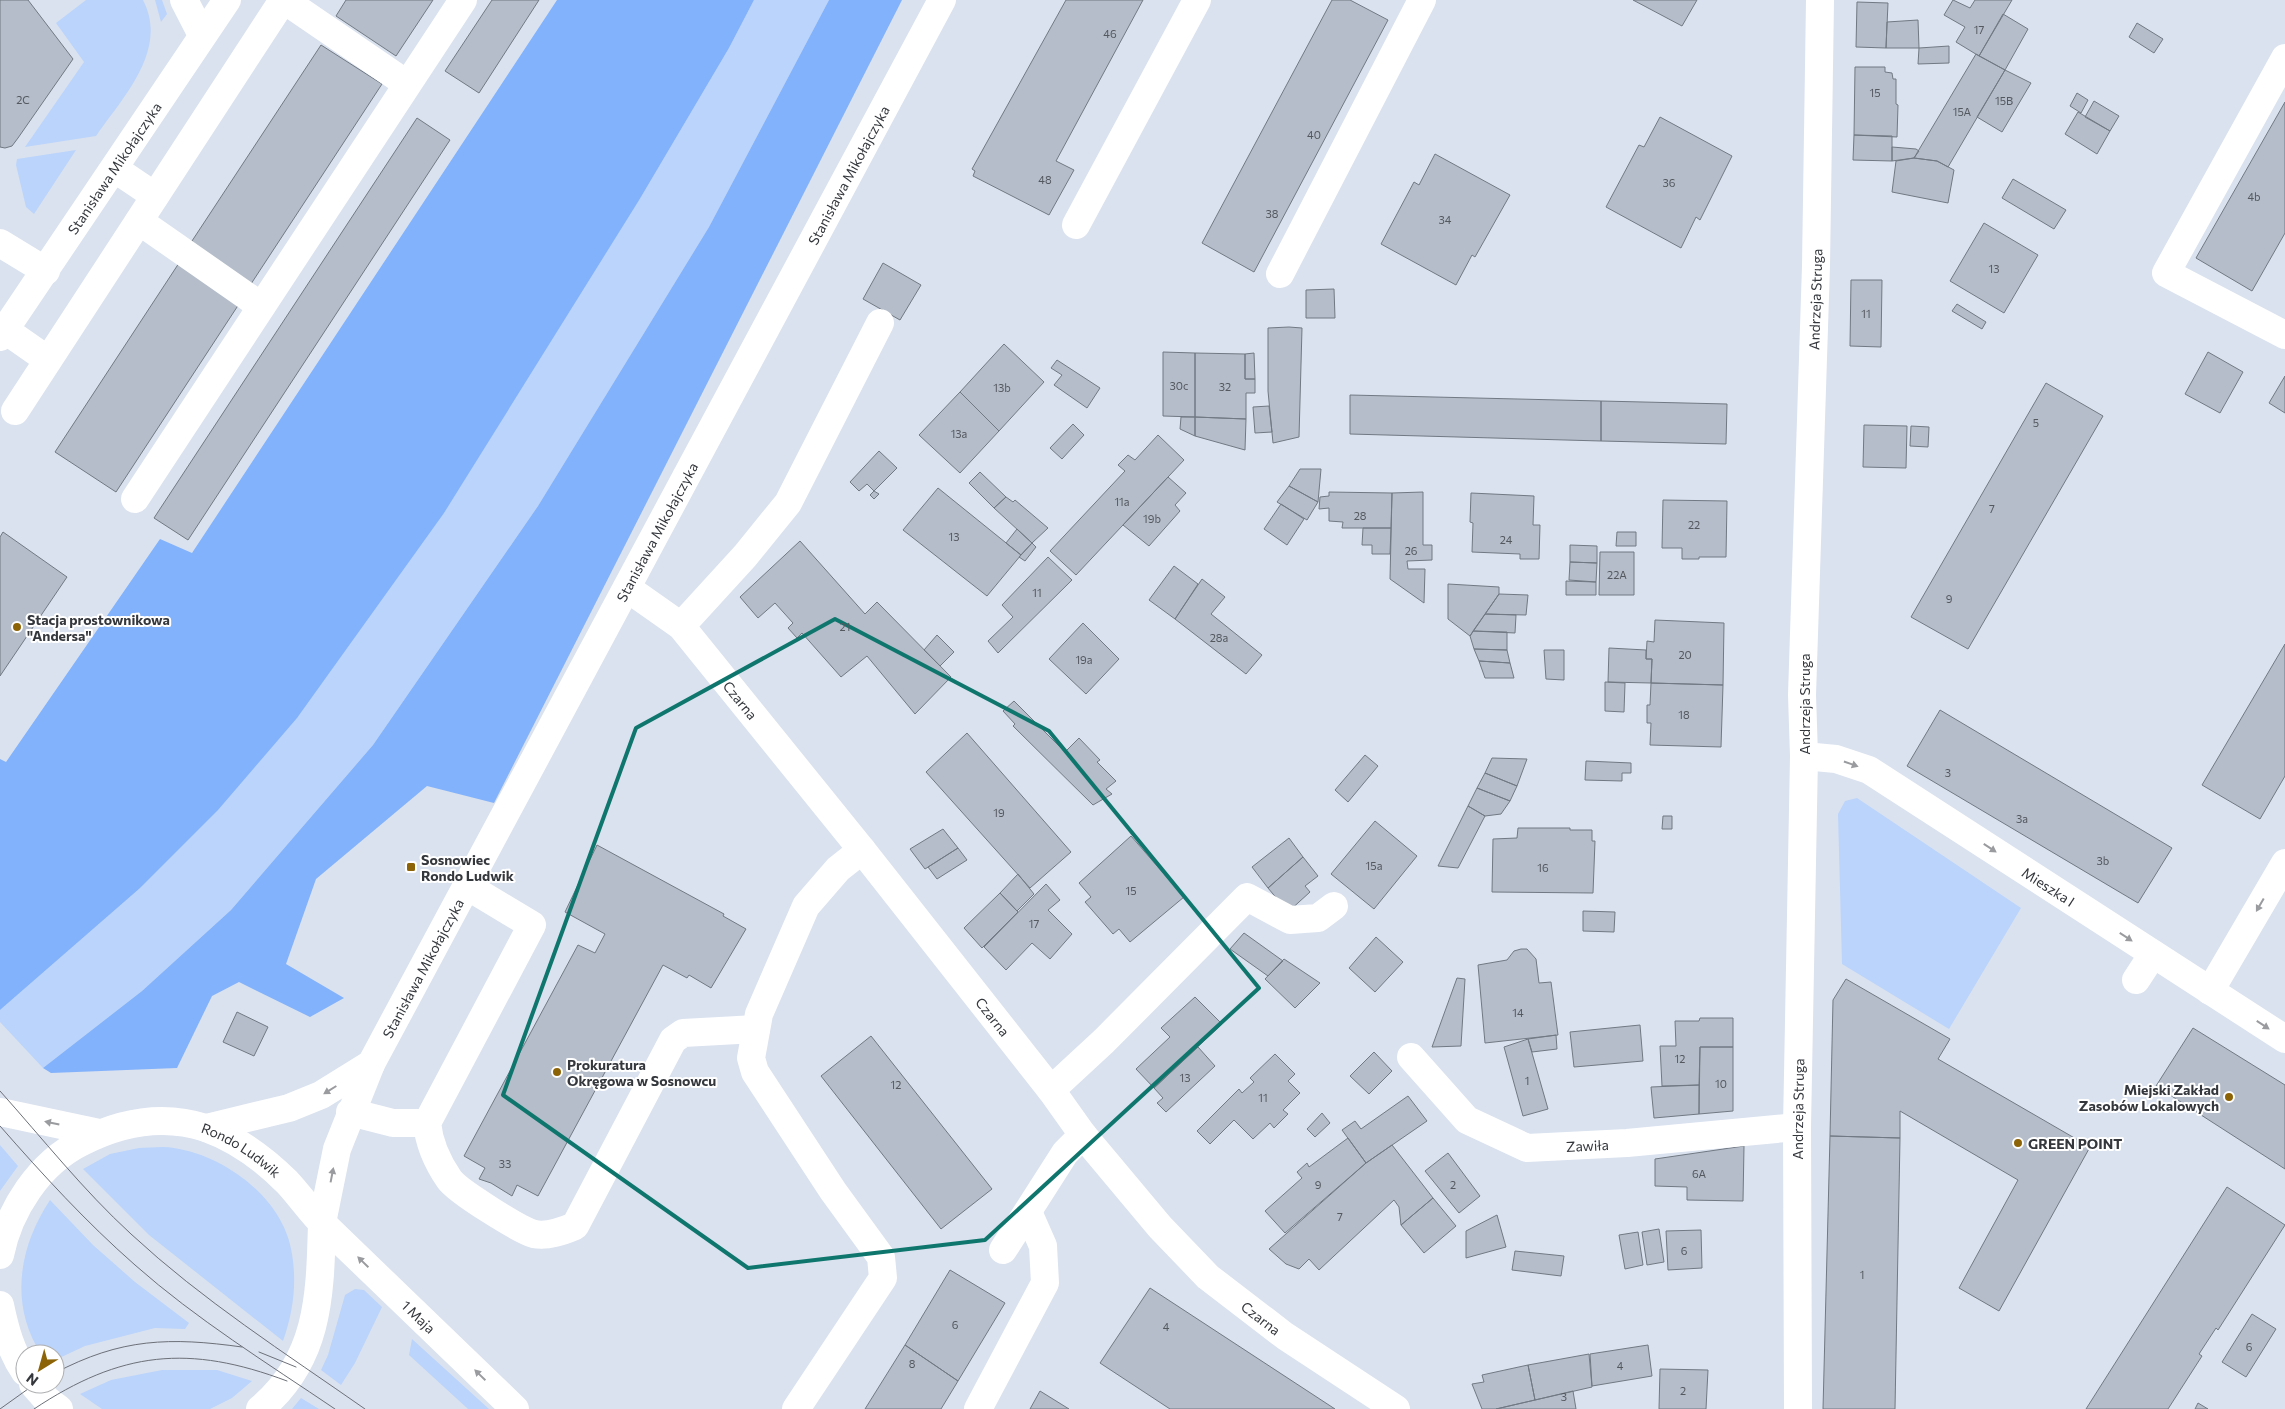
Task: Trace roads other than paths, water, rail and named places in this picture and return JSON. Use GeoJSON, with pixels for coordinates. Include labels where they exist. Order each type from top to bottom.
{"type":"FeatureCollection","features":[{"type":"Feature","properties":{"kind":"street"},"geometry":{"type":"LineString","coordinates":[[184,0],[202,35]]}},
{"type":"Feature","properties":{"kind":"street","name":"Stanisława Mikołajczyka"},"geometry":{"type":"LineString","coordinates":[[2,334],[115,169],[202,35],[227,0]]}},
{"type":"Feature","properties":{"kind":"street"},"geometry":{"type":"LineString","coordinates":[[15,410],[283,0],[407,84]]}},
{"type":"Feature","properties":{"kind":"street"},"geometry":{"type":"LineString","coordinates":[[134,499],[463,0]]}},
{"type":"Feature","properties":{"kind":"street","name":"Stanisława Mikołajczyka"},"geometry":{"type":"LineString","coordinates":[[322,1223],[337,1149],[350,1112],[371,1064],[942,0]]}},
{"type":"Feature","properties":{"kind":"street"},"geometry":{"type":"LineString","coordinates":[[1076,225],[1197,0]]}},
{"type":"Feature","properties":{"kind":"street"},"geometry":{"type":"LineString","coordinates":[[1280,274],[1422,0]]}},
{"type":"Feature","properties":{"kind":"street","name":"Andrzeja Struga"},"geometry":{"type":"LineString","coordinates":[[1798,1409],[1797,1127],[1804,756],[1802,695],[1816,266],[1820,0]]}},
{"type":"Feature","properties":{"kind":"street"},"geometry":{"type":"LineString","coordinates":[[2285,58],[2166,273],[2285,335]]}},
{"type":"Feature","properties":{"kind":"street"},"geometry":{"type":"LineString","coordinates":[[115,169],[156,196]]}},
{"type":"Feature","properties":{"kind":"street"},"geometry":{"type":"LineString","coordinates":[[138,222],[261,306]]}},
{"type":"Feature","properties":{"kind":"street"},"geometry":{"type":"LineString","coordinates":[[0,243],[46,271]]}},
{"type":"Feature","properties":{"kind":"street"},"geometry":{"type":"LineString","coordinates":[[681,626],[745,556],[788,502],[880,323]]}},
{"type":"Feature","properties":{"kind":"street"},"geometry":{"type":"LineString","coordinates":[[2,334],[48,360]]}},
{"type":"Feature","properties":{"kind":"street","name":"Czarna"},"geometry":{"type":"LineString","coordinates":[[628,588],[681,626],[862,850],[1051,1090],[1083,1135],[1160,1227],[1208,1277],[1285,1336],[1396,1409]]}},
{"type":"Feature","properties":{"kind":"street","name":"Mieszka I"},"geometry":{"type":"LineString","coordinates":[[1804,756],[1836,759],[1869,770],[2285,1039]]}},
{"type":"Feature","properties":{"kind":"street"},"geometry":{"type":"LineString","coordinates":[[796,1409],[883,1278],[881,1257],[833,1191],[755,1072],[751,1058],[759,1014],[806,906],[838,869],[862,850]]}},
{"type":"Feature","properties":{"kind":"street"},"geometry":{"type":"LineString","coordinates":[[2210,991],[2285,863]]}},
{"type":"Feature","properties":{"kind":"street"},"geometry":{"type":"LineString","coordinates":[[467,886],[532,925],[427,1123],[429,1141],[450,1181],[494,1212],[534,1234],[558,1233],[575,1226],[673,1040],[683,1033],[756,1029]]}},
{"type":"Feature","properties":{"kind":"street"},"geometry":{"type":"LineString","coordinates":[[1051,1090],[1104,1041],[1247,897],[1290,920],[1318,918],[1334,906]]}},
{"type":"Feature","properties":{"kind":"street"},"geometry":{"type":"LineString","coordinates":[[2136,980],[2153,954]]}},
{"type":"Feature","properties":{"kind":"street","name":"Zawiła"},"geometry":{"type":"LineString","coordinates":[[1411,1057],[1467,1120],[1527,1148],[1626,1144],[1797,1127]]}},
{"type":"Feature","properties":{"kind":"street","name":"Stanisława Mikołajczyka"},"geometry":{"type":"LineString","coordinates":[[206,1128],[289,1108],[321,1095],[371,1064]]}},
{"type":"Feature","properties":{"kind":"street"},"geometry":{"type":"LineString","coordinates":[[0,1112],[99,1133]]}},
{"type":"Feature","properties":{"kind":"street"},"geometry":{"type":"LineString","coordinates":[[350,1112],[393,1123],[427,1123]]}},
{"type":"Feature","properties":{"kind":"street","name":"Rondo Ludwik"},"geometry":{"type":"LineString","coordinates":[[0,1255],[12,1214],[26,1193],[58,1157],[77,1144],[99,1133],[126,1124],[152,1121],[178,1122],[206,1128],[246,1147],[287,1182],[322,1223]]}},
{"type":"Feature","properties":{"kind":"street"},"geometry":{"type":"LineString","coordinates":[[1003,1250],[1065,1153],[1083,1135]]}},
{"type":"Feature","properties":{"kind":"street"},"geometry":{"type":"LineString","coordinates":[[978,1409],[1046,1283],[1043,1246],[1028,1212]]}},
{"type":"Feature","properties":{"kind":"street"},"geometry":{"type":"LineString","coordinates":[[260,1409],[289,1378],[312,1331],[318,1298],[322,1223]]}},
{"type":"Feature","properties":{"kind":"street","name":"1 Maja"},"geometry":{"type":"LineString","coordinates":[[322,1223],[515,1409]]}},
{"type":"Feature","properties":{"kind":"street"},"geometry":{"type":"LineString","coordinates":[[0,1305],[8,1339],[15,1355]]}},
{"type":"Feature","properties":{"kind":"street"},"geometry":{"type":"LineString","coordinates":[[42,1394],[59,1409]]}},
{"type":"Feature","properties":{"kind":"tram line"},"geometry":{"type":"LineString","coordinates":[[0,1091],[96,1200],[158,1258],[215,1304],[365,1409]]}},
{"type":"Feature","properties":{"kind":"tram line"},"geometry":{"type":"LineString","coordinates":[[0,1126],[82,1215],[158,1285],[232,1340],[335,1409]]}},
{"type":"Feature","properties":{"kind":"tram line"},"geometry":{"type":"LineString","coordinates":[[65,1368],[102,1353],[146,1343],[192,1342],[242,1347]]}},
{"type":"Feature","properties":{"kind":"tram line"},"geometry":{"type":"LineString","coordinates":[[259,1352],[296,1367]]}},
{"type":"Feature","properties":{"kind":"tram line"},"geometry":{"type":"LineString","coordinates":[[34,1409],[96,1375],[126,1365],[156,1359],[187,1358],[218,1362],[252,1369],[287,1381]]}},
{"type":"Feature","properties":{"kind":"tram line"},"geometry":{"type":"LineString","coordinates":[[0,1409],[21,1394]]}},
{"type":"Feature","properties":{"kind":"place","name":"Stacja prostownikowa \"Andersa\""},"geometry":{"type":"Point","coordinates":[17,627]}},
{"type":"Feature","properties":{"kind":"place","name":"Sosnowiec Rondo Ludwik"},"geometry":{"type":"Point","coordinates":[411,867]}},
{"type":"Feature","properties":{"kind":"place","name":"Prokuratura Okręgowa w Sosnowcu"},"geometry":{"type":"Point","coordinates":[557,1072]}},
{"type":"Feature","properties":{"kind":"place","name":"Miejski Zakład Zasobów Lokalowych"},"geometry":{"type":"Point","coordinates":[2229,1097]}},
{"type":"Feature","properties":{"kind":"place","name":"GREEN POINT"},"geometry":{"type":"Point","coordinates":[2018,1143]}}]}
